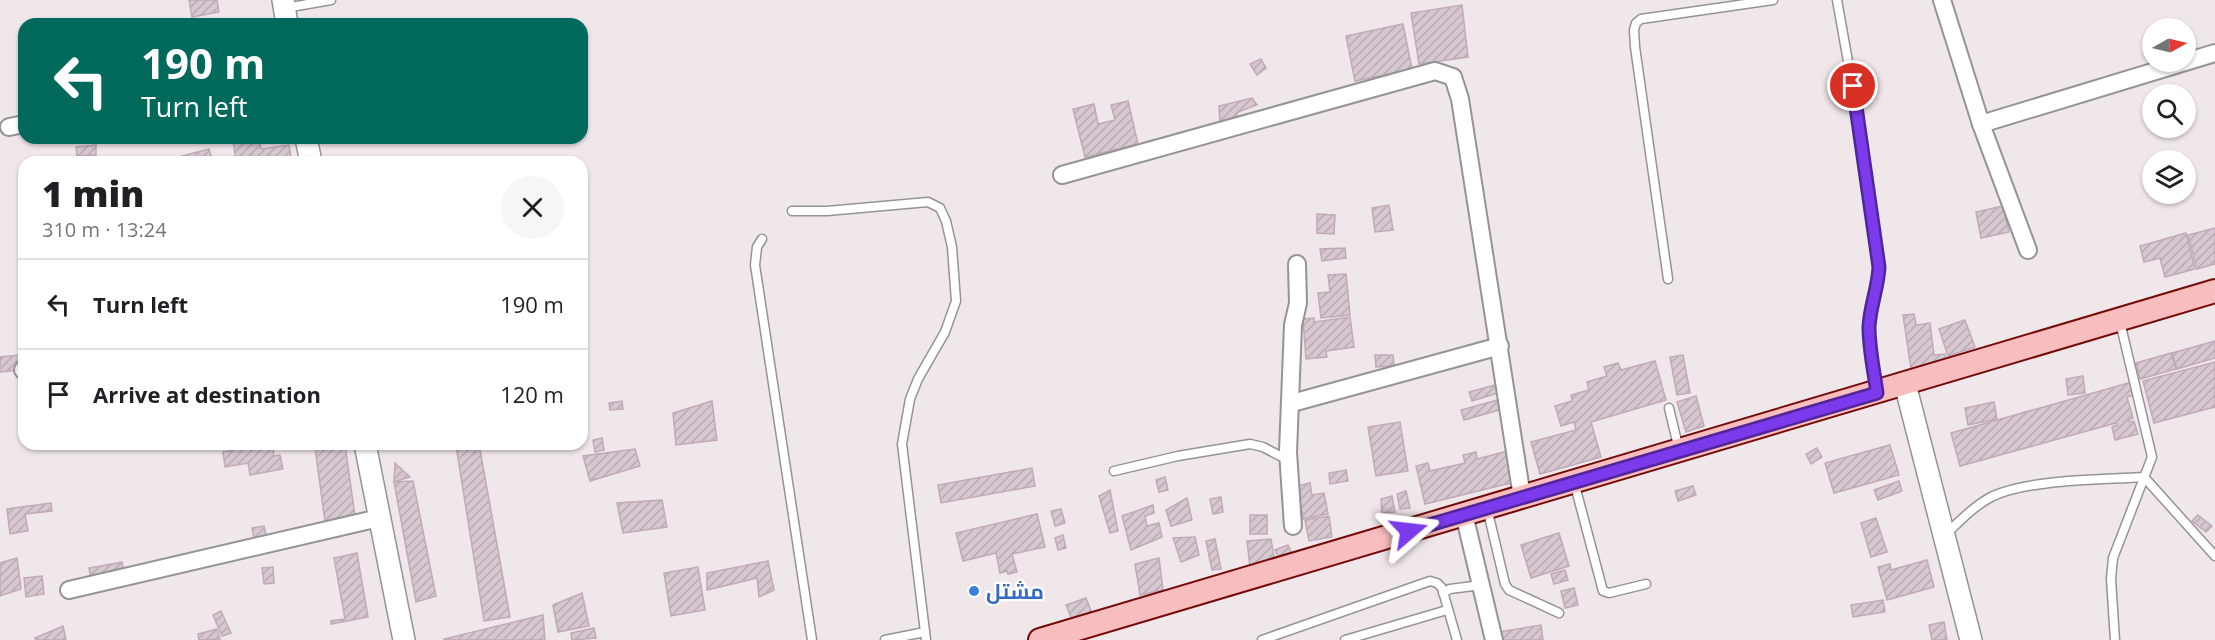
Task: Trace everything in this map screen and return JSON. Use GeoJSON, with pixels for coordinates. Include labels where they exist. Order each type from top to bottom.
{"type":"FeatureCollection","features":[{"type":"Feature","properties":{"kind":"main road"},"geometry":{"type":"LineString","coordinates":[[1040,640],[2215,291]]}},
{"type":"Feature","properties":{"kind":"street"},"geometry":{"type":"LineString","coordinates":[[1942,0],[1981,124],[2028,250]]}},
{"type":"Feature","properties":{"kind":"street"},"geometry":{"type":"LineString","coordinates":[[1981,124],[2215,54]]}},
{"type":"Feature","properties":{"kind":"street"},"geometry":{"type":"LineString","coordinates":[[1062,175],[1435,71],[1453,77],[1460,99],[1522,496]]}},
{"type":"Feature","properties":{"kind":"street"},"geometry":{"type":"LineString","coordinates":[[1293,526],[1288,460],[1292,403],[1293,325],[1298,303],[1297,264]]}},
{"type":"Feature","properties":{"kind":"street"},"geometry":{"type":"LineString","coordinates":[[1292,403],[1500,346]]}},
{"type":"Feature","properties":{"kind":"street"},"geometry":{"type":"LineString","coordinates":[[1905,384],[1971,640]]}},
{"type":"Feature","properties":{"kind":"street"},"geometry":{"type":"LineString","coordinates":[[366,450],[404,640]]}},
{"type":"Feature","properties":{"kind":"street"},"geometry":{"type":"LineString","coordinates":[[1464,514],[1494,640]]}},
{"type":"Feature","properties":{"kind":"street"},"geometry":{"type":"LineString","coordinates":[[69,590],[379,518]]}},
{"type":"Feature","properties":{"kind":"lane"},"geometry":{"type":"LineString","coordinates":[[285,11],[331,0]]}},
{"type":"Feature","properties":{"kind":"lane"},"geometry":{"type":"LineString","coordinates":[[1668,279],[1635,47],[1636,23],[1641,20],[1773,0]]}},
{"type":"Feature","properties":{"kind":"lane"},"geometry":{"type":"LineString","coordinates":[[1838,0],[1879,267],[1878,286],[1872,305],[1869,328],[1877,393]]}},
{"type":"Feature","properties":{"kind":"lane"},"geometry":{"type":"LineString","coordinates":[[792,211],[827,211],[928,202],[940,208],[946,221],[952,247],[956,301],[945,332],[910,399],[902,444],[926,636],[885,640]]}},
{"type":"Feature","properties":{"kind":"lane"},"geometry":{"type":"LineString","coordinates":[[762,238],[757,247],[755,265],[812,640]]}},
{"type":"Feature","properties":{"kind":"lane"},"geometry":{"type":"LineString","coordinates":[[2115,640],[2112,558],[2152,457],[2119,318]]}},
{"type":"Feature","properties":{"kind":"lane"},"geometry":{"type":"LineString","coordinates":[[1669,408],[1679,451]]}},
{"type":"Feature","properties":{"kind":"lane"},"geometry":{"type":"LineString","coordinates":[[1114,471],[1178,456],[1250,444],[1263,447],[1288,460]]}},
{"type":"Feature","properties":{"kind":"lane"},"geometry":{"type":"LineString","coordinates":[[1944,536],[1981,503],[2010,491],[2045,484],[2144,477]]}},
{"type":"Feature","properties":{"kind":"lane"},"geometry":{"type":"LineString","coordinates":[[2144,477],[2215,556]]}},
{"type":"Feature","properties":{"kind":"lane"},"geometry":{"type":"LineString","coordinates":[[1574,482],[1603,591],[1609,593],[1646,584]]}},
{"type":"Feature","properties":{"kind":"lane"},"geometry":{"type":"LineString","coordinates":[[1487,507],[1505,584],[1509,590],[1559,613]]}},
{"type":"Feature","properties":{"kind":"lane"},"geometry":{"type":"LineString","coordinates":[[1262,640],[1430,581],[1437,583],[1443,593],[1457,640]]}},
{"type":"Feature","properties":{"kind":"lane"},"geometry":{"type":"LineString","coordinates":[[1443,593],[1450,589],[1481,585]]}},
{"type":"Feature","properties":{"kind":"lane"},"geometry":{"type":"LineString","coordinates":[[1345,640],[1448,610]]}},
{"type":"Feature","properties":{"kind":"building"},"geometry":{"type":"Polygon","coordinates":[[[189,0],[217,0],[219,12],[192,17],[189,0]]]}},
{"type":"Feature","properties":{"kind":"building"},"geometry":{"type":"Polygon","coordinates":[[[1462,5],[1468,57],[1419,64],[1411,13],[1462,5]]]}},
{"type":"Feature","properties":{"kind":"building"},"geometry":{"type":"Polygon","coordinates":[[[1403,24],[1412,69],[1355,81],[1346,36],[1403,24]]]}},
{"type":"Feature","properties":{"kind":"building"},"geometry":{"type":"Polygon","coordinates":[[[1261,59],[1266,68],[1257,75],[1250,64],[1261,59]]]}},
{"type":"Feature","properties":{"kind":"building"},"geometry":{"type":"Polygon","coordinates":[[[1252,98],[1257,105],[1238,112],[1235,118],[1220,122],[1219,106],[1252,98]]]}},
{"type":"Feature","properties":{"kind":"building"},"geometry":{"type":"Polygon","coordinates":[[[1128,101],[1138,144],[1085,157],[1073,109],[1094,104],[1098,124],[1115,120],[1111,105],[1128,101]]]}},
{"type":"Feature","properties":{"kind":"building"},"geometry":{"type":"Polygon","coordinates":[[[234,144],[260,144],[261,149],[289,145],[291,156],[235,156],[234,144]]]}},
{"type":"Feature","properties":{"kind":"building"},"geometry":{"type":"Polygon","coordinates":[[[96,145],[96,155],[77,156],[76,147],[96,145]]]}},
{"type":"Feature","properties":{"kind":"building"},"geometry":{"type":"Polygon","coordinates":[[[209,149],[211,156],[183,156],[209,149]]]}},
{"type":"Feature","properties":{"kind":"building"},"geometry":{"type":"Polygon","coordinates":[[[1389,205],[1393,230],[1375,232],[1372,208],[1389,205]]]}},
{"type":"Feature","properties":{"kind":"building"},"geometry":{"type":"Polygon","coordinates":[[[2003,206],[2009,232],[1981,238],[1976,212],[2003,206]]]}},
{"type":"Feature","properties":{"kind":"building"},"geometry":{"type":"Polygon","coordinates":[[[1317,214],[1335,215],[1334,234],[1317,233],[1317,214]]]}},
{"type":"Feature","properties":{"kind":"building"},"geometry":{"type":"Polygon","coordinates":[[[2215,228],[2215,264],[2197,269],[2188,235],[2215,228]]]}},
{"type":"Feature","properties":{"kind":"building"},"geometry":{"type":"Polygon","coordinates":[[[2186,233],[2195,269],[2165,277],[2160,258],[2144,262],[2140,246],[2186,233]]]}},
{"type":"Feature","properties":{"kind":"building"},"geometry":{"type":"Polygon","coordinates":[[[1345,248],[1346,258],[1322,261],[1320,249],[1345,248]]]}},
{"type":"Feature","properties":{"kind":"building"},"geometry":{"type":"Polygon","coordinates":[[[1346,274],[1350,315],[1321,318],[1318,293],[1330,292],[1328,275],[1346,274]]]}},
{"type":"Feature","properties":{"kind":"building"},"geometry":{"type":"Polygon","coordinates":[[[1914,314],[1916,325],[1930,323],[1934,355],[1945,354],[1946,364],[1911,369],[1903,315],[1914,314]]]}},
{"type":"Feature","properties":{"kind":"building"},"geometry":{"type":"Polygon","coordinates":[[[1350,317],[1354,347],[1326,351],[1327,357],[1306,359],[1303,319],[1314,318],[1314,322],[1350,317]]]}},
{"type":"Feature","properties":{"kind":"building"},"geometry":{"type":"Polygon","coordinates":[[[1965,320],[1975,347],[1948,356],[1939,329],[1965,320]]]}},
{"type":"Feature","properties":{"kind":"building"},"geometry":{"type":"Polygon","coordinates":[[[2215,341],[2215,358],[2177,369],[2172,353],[2215,341]]]}},
{"type":"Feature","properties":{"kind":"building"},"geometry":{"type":"Polygon","coordinates":[[[2171,353],[2176,369],[2140,379],[2136,363],[2171,353]]]}},
{"type":"Feature","properties":{"kind":"building"},"geometry":{"type":"Polygon","coordinates":[[[18,355],[18,370],[0,372],[0,357],[18,355]]]}},
{"type":"Feature","properties":{"kind":"building"},"geometry":{"type":"Polygon","coordinates":[[[1375,355],[1393,355],[1394,366],[1376,367],[1375,355]]]}},
{"type":"Feature","properties":{"kind":"building"},"geometry":{"type":"Polygon","coordinates":[[[1683,355],[1690,393],[1677,395],[1670,357],[1683,355]]]}},
{"type":"Feature","properties":{"kind":"building"},"geometry":{"type":"Polygon","coordinates":[[[1655,361],[1666,400],[1591,422],[1601,457],[1540,474],[1531,442],[1576,430],[1574,422],[1561,426],[1555,406],[1572,401],[1571,395],[1589,390],[1587,382],[1607,376],[1604,367],[1618,363],[1621,370],[1655,361]]]}},
{"type":"Feature","properties":{"kind":"building"},"geometry":{"type":"Polygon","coordinates":[[[2215,362],[2215,407],[2154,423],[2143,381],[2215,362]]]}},
{"type":"Feature","properties":{"kind":"building"},"geometry":{"type":"Polygon","coordinates":[[[2083,376],[2085,393],[2068,395],[2066,379],[2083,376]]]}},
{"type":"Feature","properties":{"kind":"building"},"geometry":{"type":"Polygon","coordinates":[[[2132,382],[2135,395],[2127,397],[2133,418],[2128,420],[2129,422],[2134,421],[2138,434],[2115,440],[2112,427],[2117,425],[2116,423],[1960,466],[1951,433],[2132,382]]]}},
{"type":"Feature","properties":{"kind":"building"},"geometry":{"type":"Polygon","coordinates":[[[1499,384],[1501,392],[1472,401],[1469,392],[1499,384]]]}},
{"type":"Feature","properties":{"kind":"building"},"geometry":{"type":"Polygon","coordinates":[[[1696,396],[1704,426],[1686,432],[1677,402],[1696,396]]]}},
{"type":"Feature","properties":{"kind":"building"},"geometry":{"type":"Polygon","coordinates":[[[1501,399],[1503,409],[1464,420],[1461,410],[1501,399]]]}},
{"type":"Feature","properties":{"kind":"building"},"geometry":{"type":"Polygon","coordinates":[[[622,401],[623,409],[610,410],[609,403],[622,401]]]}},
{"type":"Feature","properties":{"kind":"building"},"geometry":{"type":"Polygon","coordinates":[[[712,401],[717,440],[676,445],[673,413],[712,401]]]}},
{"type":"Feature","properties":{"kind":"building"},"geometry":{"type":"Polygon","coordinates":[[[1994,402],[1997,419],[1968,425],[1965,408],[1994,402]]]}},
{"type":"Feature","properties":{"kind":"building"},"geometry":{"type":"Polygon","coordinates":[[[1400,422],[1408,471],[1376,476],[1368,427],[1400,422]]]}},
{"type":"Feature","properties":{"kind":"building"},"geometry":{"type":"Polygon","coordinates":[[[602,438],[604,450],[595,452],[593,440],[602,438]]]}},
{"type":"Feature","properties":{"kind":"building"},"geometry":{"type":"Polygon","coordinates":[[[1890,445],[1899,475],[1834,493],[1825,463],[1890,445]]]}},
{"type":"Feature","properties":{"kind":"building"},"geometry":{"type":"Polygon","coordinates":[[[1817,448],[1822,457],[1811,464],[1806,454],[1817,448]]]}},
{"type":"Feature","properties":{"kind":"building"},"geometry":{"type":"Polygon","coordinates":[[[635,449],[640,466],[590,481],[583,456],[635,449]]]}},
{"type":"Feature","properties":{"kind":"building"},"geometry":{"type":"Polygon","coordinates":[[[273,450],[274,456],[280,455],[283,469],[250,475],[248,463],[225,467],[223,452],[273,450]]]}},
{"type":"Feature","properties":{"kind":"building"},"geometry":{"type":"Polygon","coordinates":[[[315,450],[346,450],[357,531],[327,536],[315,450]]]}},
{"type":"Feature","properties":{"kind":"building"},"geometry":{"type":"Polygon","coordinates":[[[457,450],[480,450],[510,617],[484,621],[457,450]]]}},
{"type":"Feature","properties":{"kind":"building"},"geometry":{"type":"Polygon","coordinates":[[[1508,451],[1515,482],[1425,504],[1416,466],[1428,463],[1430,471],[1465,463],[1463,455],[1476,452],[1477,459],[1508,451]]]}},
{"type":"Feature","properties":{"kind":"building"},"geometry":{"type":"Polygon","coordinates":[[[395,463],[410,477],[394,482],[395,463]]]}},
{"type":"Feature","properties":{"kind":"building"},"geometry":{"type":"Polygon","coordinates":[[[1032,468],[1035,486],[941,503],[938,485],[1032,468]]]}},
{"type":"Feature","properties":{"kind":"building"},"geometry":{"type":"Polygon","coordinates":[[[1346,470],[1348,481],[1330,484],[1329,473],[1346,470]]]}},
{"type":"Feature","properties":{"kind":"building"},"geometry":{"type":"Polygon","coordinates":[[[1165,477],[1168,490],[1159,492],[1156,480],[1165,477]]]}},
{"type":"Feature","properties":{"kind":"building"},"geometry":{"type":"Polygon","coordinates":[[[413,481],[436,596],[416,602],[394,482],[413,481]]]}},
{"type":"Feature","properties":{"kind":"building"},"geometry":{"type":"Polygon","coordinates":[[[1899,481],[1902,491],[1878,500],[1874,490],[1899,481]]]}},
{"type":"Feature","properties":{"kind":"building"},"geometry":{"type":"Polygon","coordinates":[[[1310,483],[1312,495],[1324,493],[1328,514],[1303,519],[1297,486],[1310,483]]]}},
{"type":"Feature","properties":{"kind":"building"},"geometry":{"type":"Polygon","coordinates":[[[1693,486],[1696,495],[1678,501],[1675,491],[1693,486]]]}},
{"type":"Feature","properties":{"kind":"building"},"geometry":{"type":"Polygon","coordinates":[[[1110,490],[1118,531],[1110,533],[1099,496],[1110,490]]]}},
{"type":"Feature","properties":{"kind":"building"},"geometry":{"type":"Polygon","coordinates":[[[1406,491],[1410,508],[1400,509],[1397,494],[1406,491]]]}},
{"type":"Feature","properties":{"kind":"building"},"geometry":{"type":"Polygon","coordinates":[[[1392,496],[1395,512],[1382,513],[1381,499],[1392,496]]]}},
{"type":"Feature","properties":{"kind":"building"},"geometry":{"type":"Polygon","coordinates":[[[1221,497],[1223,512],[1213,514],[1210,499],[1221,497]]]}},
{"type":"Feature","properties":{"kind":"building"},"geometry":{"type":"Polygon","coordinates":[[[1187,498],[1192,520],[1171,526],[1166,510],[1187,498]]]}},
{"type":"Feature","properties":{"kind":"building"},"geometry":{"type":"Polygon","coordinates":[[[662,500],[667,527],[623,533],[617,503],[662,500]]]}},
{"type":"Feature","properties":{"kind":"building"},"geometry":{"type":"Polygon","coordinates":[[[51,503],[52,511],[25,514],[28,531],[10,534],[7,509],[51,503]]]}},
{"type":"Feature","properties":{"kind":"building"},"geometry":{"type":"Polygon","coordinates":[[[1153,505],[1154,513],[1145,516],[1147,526],[1159,523],[1162,537],[1131,550],[1122,516],[1153,505]]]}},
{"type":"Feature","properties":{"kind":"building"},"geometry":{"type":"Polygon","coordinates":[[[1061,509],[1065,523],[1055,526],[1051,511],[1061,509]]]}},
{"type":"Feature","properties":{"kind":"building"},"geometry":{"type":"Polygon","coordinates":[[[1037,514],[1045,547],[1012,554],[1017,572],[1000,573],[996,553],[963,561],[956,533],[1037,514]]]}},
{"type":"Feature","properties":{"kind":"building"},"geometry":{"type":"Polygon","coordinates":[[[1250,515],[1267,515],[1267,534],[1250,534],[1250,515]]]}},
{"type":"Feature","properties":{"kind":"building"},"geometry":{"type":"Polygon","coordinates":[[[2198,515],[2212,526],[2206,532],[2192,521],[2198,515]]]}},
{"type":"Feature","properties":{"kind":"building"},"geometry":{"type":"Polygon","coordinates":[[[1329,516],[1332,537],[1309,541],[1305,520],[1329,516]]]}},
{"type":"Feature","properties":{"kind":"building"},"geometry":{"type":"Polygon","coordinates":[[[1876,518],[1887,552],[1871,557],[1861,523],[1876,518]]]}},
{"type":"Feature","properties":{"kind":"building"},"geometry":{"type":"Polygon","coordinates":[[[264,526],[269,549],[256,551],[252,528],[264,526]]]}},
{"type":"Feature","properties":{"kind":"building"},"geometry":{"type":"Polygon","coordinates":[[[1559,533],[1569,566],[1531,578],[1521,545],[1559,533]]]}},
{"type":"Feature","properties":{"kind":"building"},"geometry":{"type":"Polygon","coordinates":[[[1063,535],[1066,548],[1058,550],[1055,538],[1063,535]]]}},
{"type":"Feature","properties":{"kind":"building"},"geometry":{"type":"Polygon","coordinates":[[[1195,537],[1199,555],[1181,562],[1173,538],[1195,537]]]}},
{"type":"Feature","properties":{"kind":"building"},"geometry":{"type":"Polygon","coordinates":[[[1215,539],[1221,569],[1212,570],[1206,541],[1215,539]]]}},
{"type":"Feature","properties":{"kind":"building"},"geometry":{"type":"Polygon","coordinates":[[[1271,539],[1275,563],[1250,567],[1247,541],[1271,539]]]}},
{"type":"Feature","properties":{"kind":"building"},"geometry":{"type":"Polygon","coordinates":[[[1288,545],[1292,554],[1279,559],[1275,550],[1288,545]]]}},
{"type":"Feature","properties":{"kind":"building"},"geometry":{"type":"Polygon","coordinates":[[[357,553],[368,617],[331,624],[331,621],[345,619],[334,558],[357,553]]]}},
{"type":"Feature","properties":{"kind":"building"},"geometry":{"type":"Polygon","coordinates":[[[17,558],[21,589],[0,596],[0,563],[17,558]]]}},
{"type":"Feature","properties":{"kind":"building"},"geometry":{"type":"Polygon","coordinates":[[[1159,558],[1163,590],[1140,595],[1135,564],[1159,558]]]}},
{"type":"Feature","properties":{"kind":"building"},"geometry":{"type":"Polygon","coordinates":[[[1927,560],[1934,587],[1887,600],[1878,567],[1890,564],[1891,570],[1927,560]]]}},
{"type":"Feature","properties":{"kind":"building"},"geometry":{"type":"Polygon","coordinates":[[[768,561],[774,590],[759,597],[757,578],[707,590],[707,573],[768,561]]]}},
{"type":"Feature","properties":{"kind":"building"},"geometry":{"type":"Polygon","coordinates":[[[122,562],[126,584],[93,590],[89,568],[122,562]]]}},
{"type":"Feature","properties":{"kind":"building"},"geometry":{"type":"Polygon","coordinates":[[[273,567],[274,583],[264,584],[262,568],[273,567]]]}},
{"type":"Feature","properties":{"kind":"building"},"geometry":{"type":"Polygon","coordinates":[[[698,567],[705,610],[671,616],[664,573],[698,567]]]}},
{"type":"Feature","properties":{"kind":"building"},"geometry":{"type":"Polygon","coordinates":[[[1565,570],[1568,580],[1554,584],[1551,574],[1565,570]]]}},
{"type":"Feature","properties":{"kind":"building"},"geometry":{"type":"Polygon","coordinates":[[[42,576],[44,594],[26,597],[24,578],[42,576]]]}},
{"type":"Feature","properties":{"kind":"building"},"geometry":{"type":"Polygon","coordinates":[[[1574,588],[1578,605],[1565,608],[1561,591],[1574,588]]]}},
{"type":"Feature","properties":{"kind":"building"},"geometry":{"type":"Polygon","coordinates":[[[582,593],[589,626],[558,632],[553,605],[582,593]]]}},
{"type":"Feature","properties":{"kind":"building"},"geometry":{"type":"Polygon","coordinates":[[[1086,598],[1092,613],[1072,620],[1066,605],[1086,598]]]}},
{"type":"Feature","properties":{"kind":"building"},"geometry":{"type":"Polygon","coordinates":[[[1883,600],[1885,612],[1853,617],[1851,605],[1883,600]]]}},
{"type":"Feature","properties":{"kind":"building"},"geometry":{"type":"Polygon","coordinates":[[[221,611],[231,633],[222,636],[213,615],[221,611]]]}},
{"type":"Feature","properties":{"kind":"building"},"geometry":{"type":"Polygon","coordinates":[[[543,615],[545,640],[444,640],[444,639],[543,615]]]}},
{"type":"Feature","properties":{"kind":"building"},"geometry":{"type":"Polygon","coordinates":[[[1944,622],[1947,640],[1932,640],[1929,625],[1944,622]]]}},
{"type":"Feature","properties":{"kind":"building"},"geometry":{"type":"Polygon","coordinates":[[[1541,625],[1543,640],[1500,640],[1498,632],[1541,625]]]}},
{"type":"Feature","properties":{"kind":"building"},"geometry":{"type":"Polygon","coordinates":[[[63,626],[66,640],[36,640],[35,638],[63,626]]]}},
{"type":"Feature","properties":{"kind":"building"},"geometry":{"type":"Polygon","coordinates":[[[594,628],[596,638],[572,640],[571,633],[594,628]]]}},
{"type":"Feature","properties":{"kind":"building"},"geometry":{"type":"Polygon","coordinates":[[[217,629],[220,639],[199,640],[198,634],[217,629]]]}},
{"type":"Feature","properties":{"kind":"place","name":"مشتل"},"geometry":{"type":"Point","coordinates":[974,591]}},
{"type":"Feature","properties":{"kind":"route"},"geometry":{"type":"LineString","coordinates":[[1409,531],[1877,393],[1869,328],[1872,305],[1878,286],[1879,267],[1853,86]]}}]}
